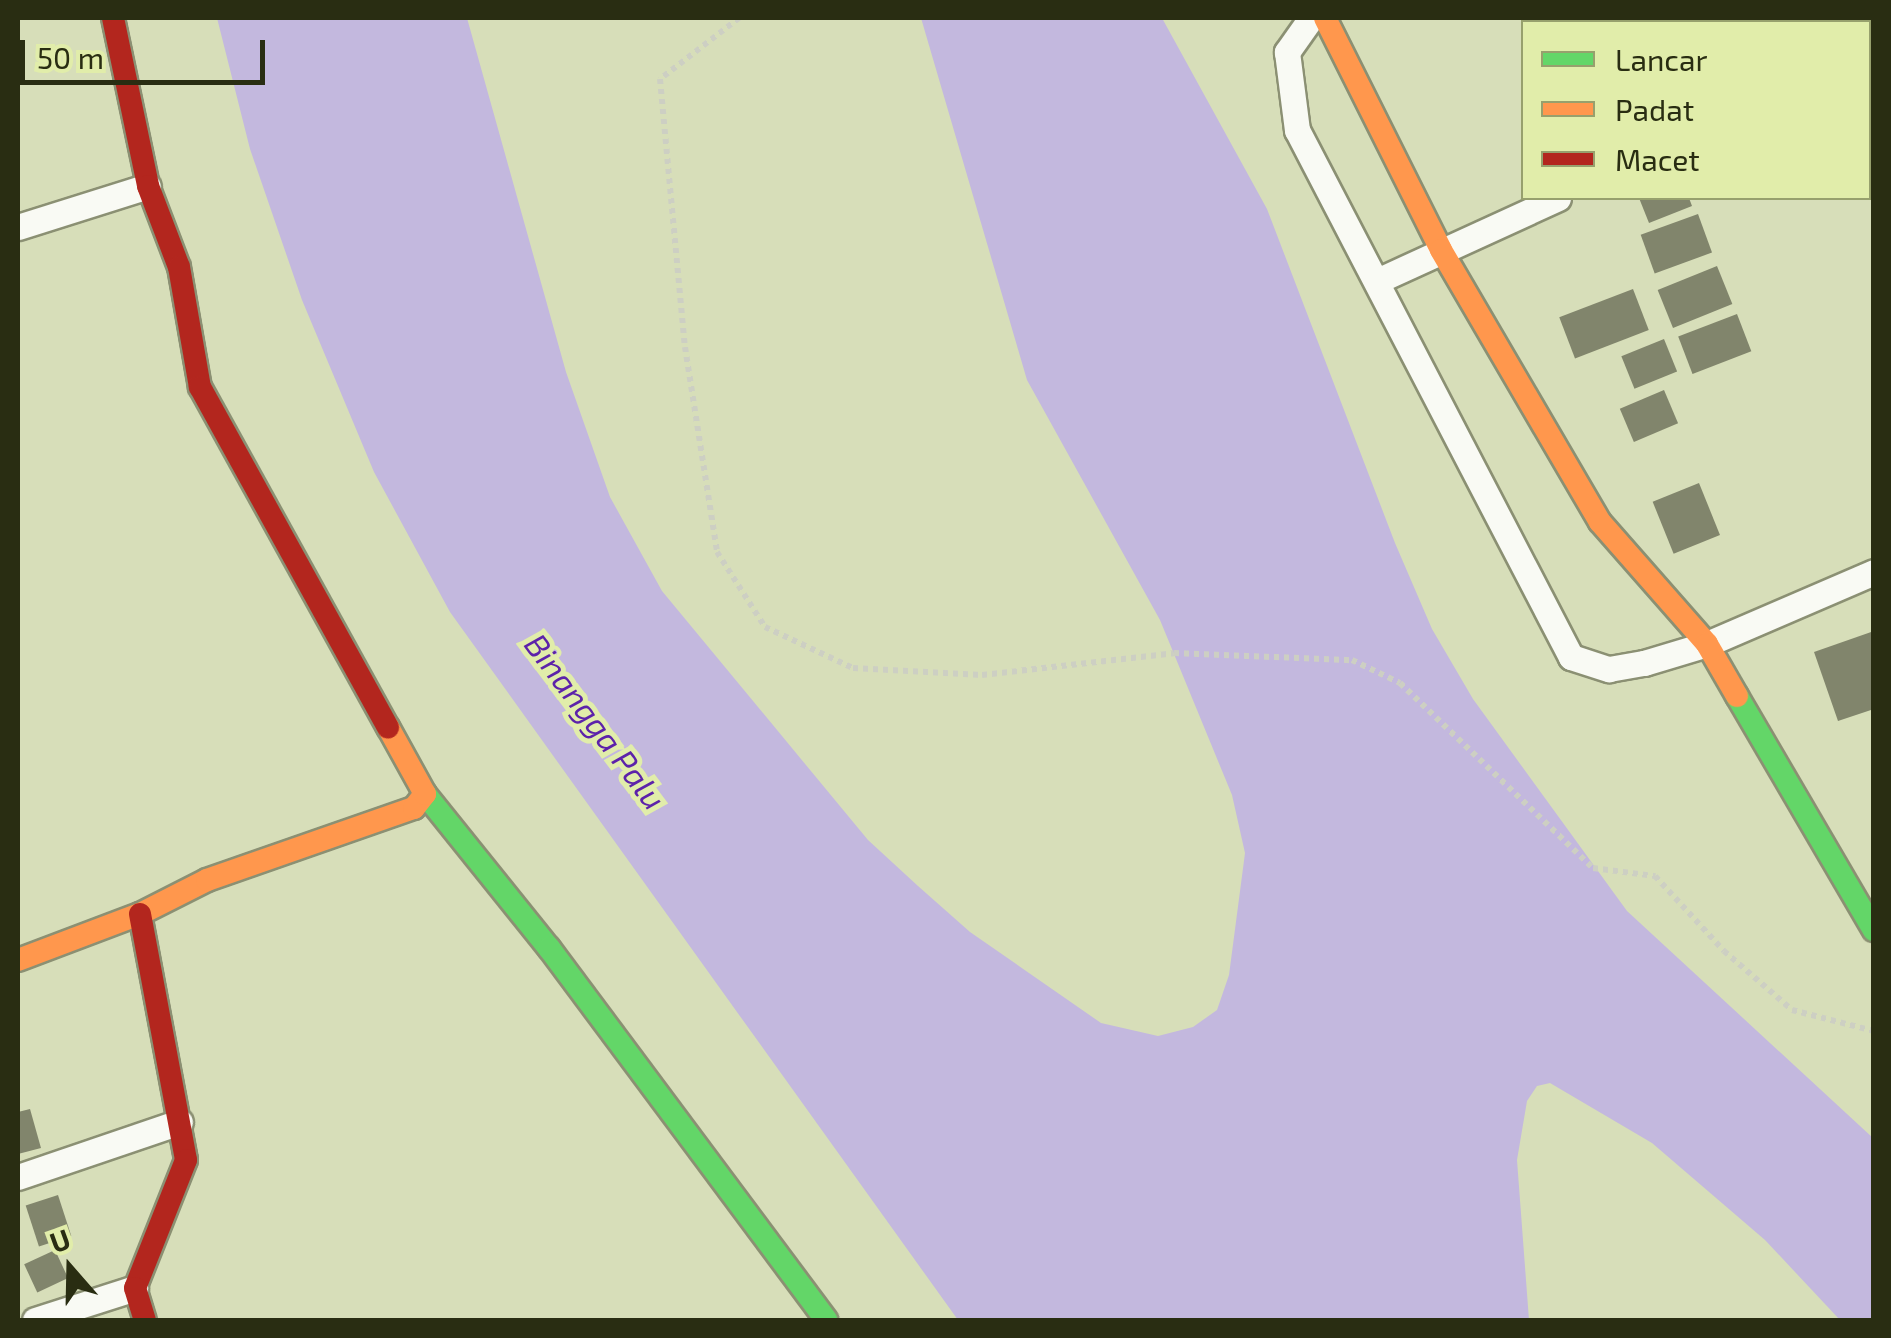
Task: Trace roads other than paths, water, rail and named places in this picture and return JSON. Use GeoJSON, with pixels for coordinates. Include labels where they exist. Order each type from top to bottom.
{"type":"FeatureCollection","features":[{"type":"Feature","properties":{"kind":"street"},"geometry":{"type":"LineString","coordinates":[[113,18],[148,186],[179,267],[200,388],[424,794],[548,948],[826,1320]]}},
{"type":"Feature","properties":{"kind":"street"},"geometry":{"type":"LineString","coordinates":[[1311,18],[1287,52],[1297,130],[1571,657],[1608,668],[1707,644],[1874,572]]}},
{"type":"Feature","properties":{"kind":"street"},"geometry":{"type":"LineString","coordinates":[[1325,18],[1440,250],[1600,522],[1707,644],[1874,930]]}},
{"type":"Feature","properties":{"kind":"street"},"geometry":{"type":"LineString","coordinates":[[18,226],[148,186]]}},
{"type":"Feature","properties":{"kind":"street"},"geometry":{"type":"LineString","coordinates":[[1377,282],[1553,200]]}},
{"type":"Feature","properties":{"kind":"street"},"geometry":{"type":"LineString","coordinates":[[18,960],[140,914],[207,880],[414,808],[424,794]]}},
{"type":"Feature","properties":{"kind":"street"},"geometry":{"type":"LineString","coordinates":[[140,914],[186,1160],[134,1288],[145,1320]]}},
{"type":"Feature","properties":{"kind":"street"},"geometry":{"type":"LineString","coordinates":[[18,1177],[180,1122]]}},
{"type":"Feature","properties":{"kind":"street"},"geometry":{"type":"LineString","coordinates":[[36,1320],[134,1288]]}},
{"type":"Feature","properties":{"kind":"water","name":"Binangga Palu"},"geometry":{"type":"Polygon","coordinates":[[[217,18],[467,18],[566,372],[610,497],[662,591],[868,840],[918,886],[970,932],[1101,1023],[1158,1036],[1193,1027],[1217,1010],[1229,975],[1245,853],[1232,795],[1160,620],[1027,380],[921,18],[1162,18],[1267,209],[1395,543],[1432,629],[1473,699],[1627,911],[1873,1138],[1873,1320],[1840,1320],[1765,1240],[1652,1143],[1550,1083],[1537,1086],[1527,1101],[1517,1160],[1529,1320],[958,1320],[450,612],[374,472],[302,300],[250,149],[217,18]]]}}]}
